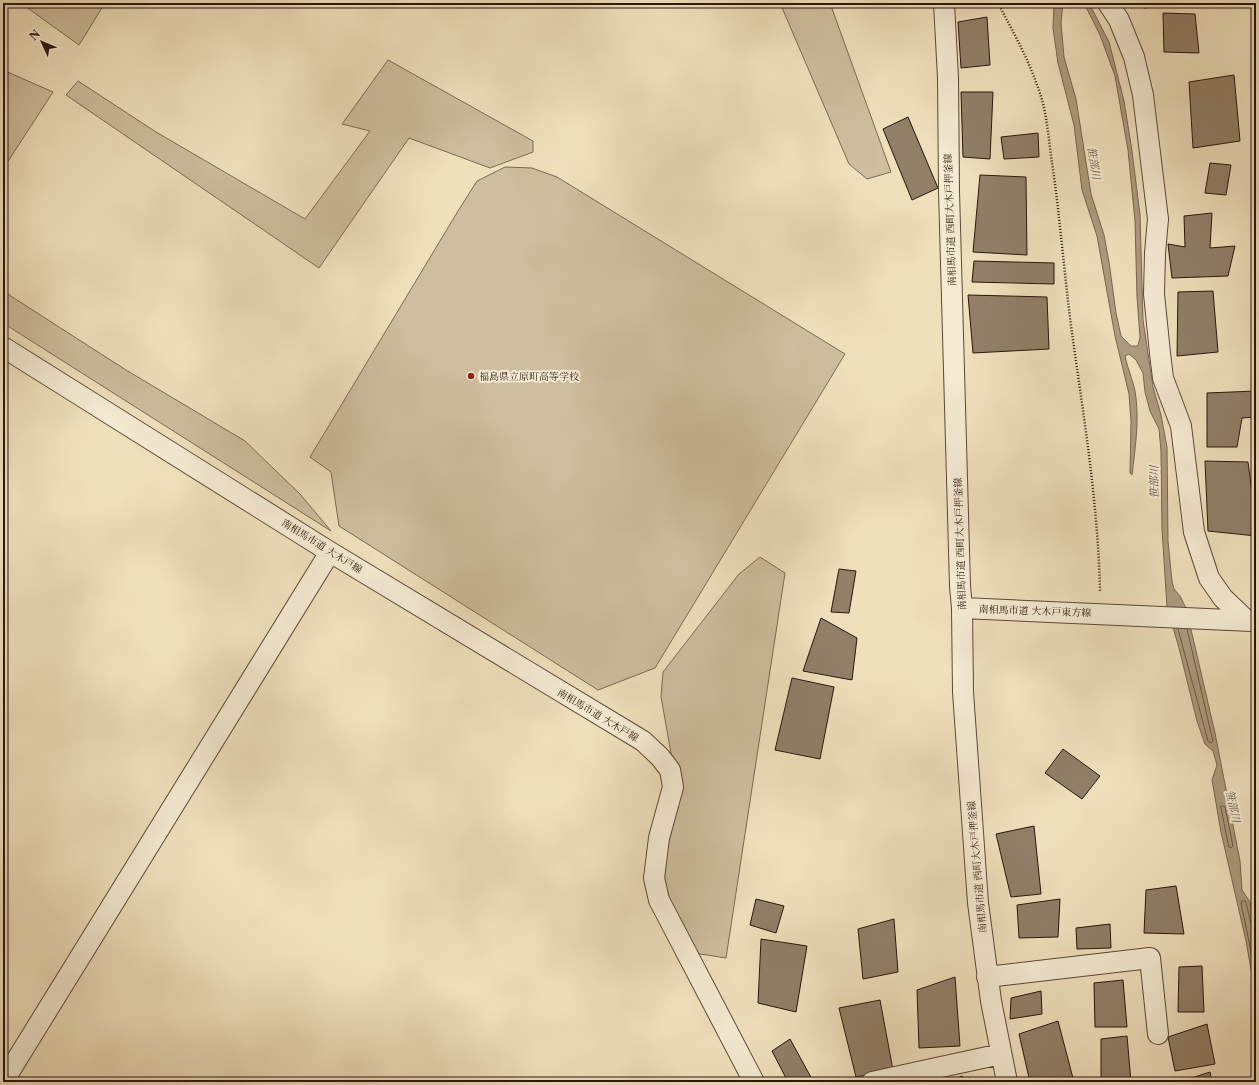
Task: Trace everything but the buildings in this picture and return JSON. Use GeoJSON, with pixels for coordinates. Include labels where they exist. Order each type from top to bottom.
{"type":"FeatureCollection","features":[{"type":"Feature","properties":{"kind":"street","name":"南相馬市道 西町大木戸押釜線"},"geometry":{"type":"LineString","coordinates":[[944,3],[948,78],[949,191],[960,586],[962,608],[963,692],[971,796],[974,862],[990,1001],[1007,1082]]}},
{"type":"Feature","properties":{"kind":"street"},"geometry":{"type":"LineString","coordinates":[[1108,3],[1119,20],[1134,57],[1143,95],[1158,219],[1154,294],[1160,353],[1163,378],[1182,426],[1194,532],[1209,578],[1223,598],[1251,621]]}},
{"type":"Feature","properties":{"kind":"street","name":"南相馬市道 大木戸線"},"geometry":{"type":"LineString","coordinates":[[3,347],[330,552],[643,742],[660,757],[670,770],[673,787],[659,838],[654,878],[659,900],[754,1082]]}},
{"type":"Feature","properties":{"kind":"street"},"geometry":{"type":"LineString","coordinates":[[3,1082],[330,552]]}},
{"type":"Feature","properties":{"kind":"street","name":"南相馬市道 大木戸東方線"},"geometry":{"type":"LineString","coordinates":[[962,608],[1251,621]]}},
{"type":"Feature","properties":{"kind":"street"},"geometry":{"type":"LineString","coordinates":[[987,977],[1150,958],[1158,1034]]}},
{"type":"Feature","properties":{"kind":"street"},"geometry":{"type":"LineString","coordinates":[[872,1082],[1001,1054]]}},
{"type":"Feature","properties":{"kind":"path"},"geometry":{"type":"LineString","coordinates":[[998,3],[1020,44],[1038,85],[1046,116],[1056,186],[1072,333],[1094,491],[1104,614]]}},
{"type":"Feature","properties":{"kind":"shaded area"},"geometry":{"type":"Polygon","coordinates":[[[105,3],[79,45],[22,4],[105,3]]]}},
{"type":"Feature","properties":{"kind":"shaded area"},"geometry":{"type":"Polygon","coordinates":[[[780,3],[830,3],[891,172],[867,179],[849,164],[780,3]]]}},
{"type":"Feature","properties":{"kind":"shaded area"},"geometry":{"type":"Polygon","coordinates":[[[388,60],[533,141],[533,152],[490,168],[409,138],[319,268],[66,95],[78,81],[156,132],[305,219],[370,131],[342,124],[388,60]]]}},
{"type":"Feature","properties":{"kind":"shaded area"},"geometry":{"type":"Polygon","coordinates":[[[3,70],[53,92],[3,169],[3,70]]]}},
{"type":"Feature","properties":{"kind":"shaded area"},"geometry":{"type":"Polygon","coordinates":[[[505,167],[532,168],[557,177],[845,354],[655,668],[598,690],[339,526],[331,472],[310,457],[477,181],[505,167]]]}},
{"type":"Feature","properties":{"kind":"shaded area"},"geometry":{"type":"Polygon","coordinates":[[[3,291],[126,370],[245,441],[300,494],[331,531],[3,323],[3,291]]]}},
{"type":"Feature","properties":{"kind":"shaded area"},"geometry":{"type":"Polygon","coordinates":[[[760,557],[785,573],[726,958],[694,953],[665,900],[661,863],[678,792],[661,697],[663,672],[739,574],[760,557]]]}},
{"type":"Feature","properties":{"kind":"water"},"geometry":{"type":"Polygon","coordinates":[[[1054,3],[1063,3],[1061,23],[1064,57],[1076,99],[1091,194],[1104,235],[1121,336],[1131,346],[1138,346],[1140,337],[1137,297],[1135,221],[1128,150],[1115,76],[1100,35],[1084,3],[1089,3],[1109,42],[1124,101],[1140,215],[1143,320],[1153,387],[1161,415],[1167,447],[1168,541],[1172,581],[1174,589],[1180,596],[1186,608],[1215,733],[1240,861],[1242,890],[1250,902],[1256,931],[1256,997],[1246,941],[1221,832],[1212,780],[1217,765],[1213,751],[1205,744],[1197,721],[1167,607],[1162,529],[1161,451],[1159,429],[1150,411],[1145,392],[1143,373],[1136,360],[1129,354],[1125,356],[1133,383],[1137,407],[1132,475],[1130,473],[1131,421],[1129,394],[1115,336],[1097,236],[1082,190],[1074,125],[1058,63],[1053,28],[1054,3]]]}},
{"type":"Feature","properties":{"kind":"place","name":"福島県立原町高等学校"},"geometry":{"type":"Point","coordinates":[471,376]}},
{"type":"Feature","properties":{"kind":"water label","name":"笹部川"},"geometry":{"type":"Point","coordinates":[1094,163]}},
{"type":"Feature","properties":{"kind":"water label","name":"笹部川"},"geometry":{"type":"Point","coordinates":[1154,482]}},
{"type":"Feature","properties":{"kind":"water label","name":"笹部川"},"geometry":{"type":"Point","coordinates":[1233,806]}}]}
